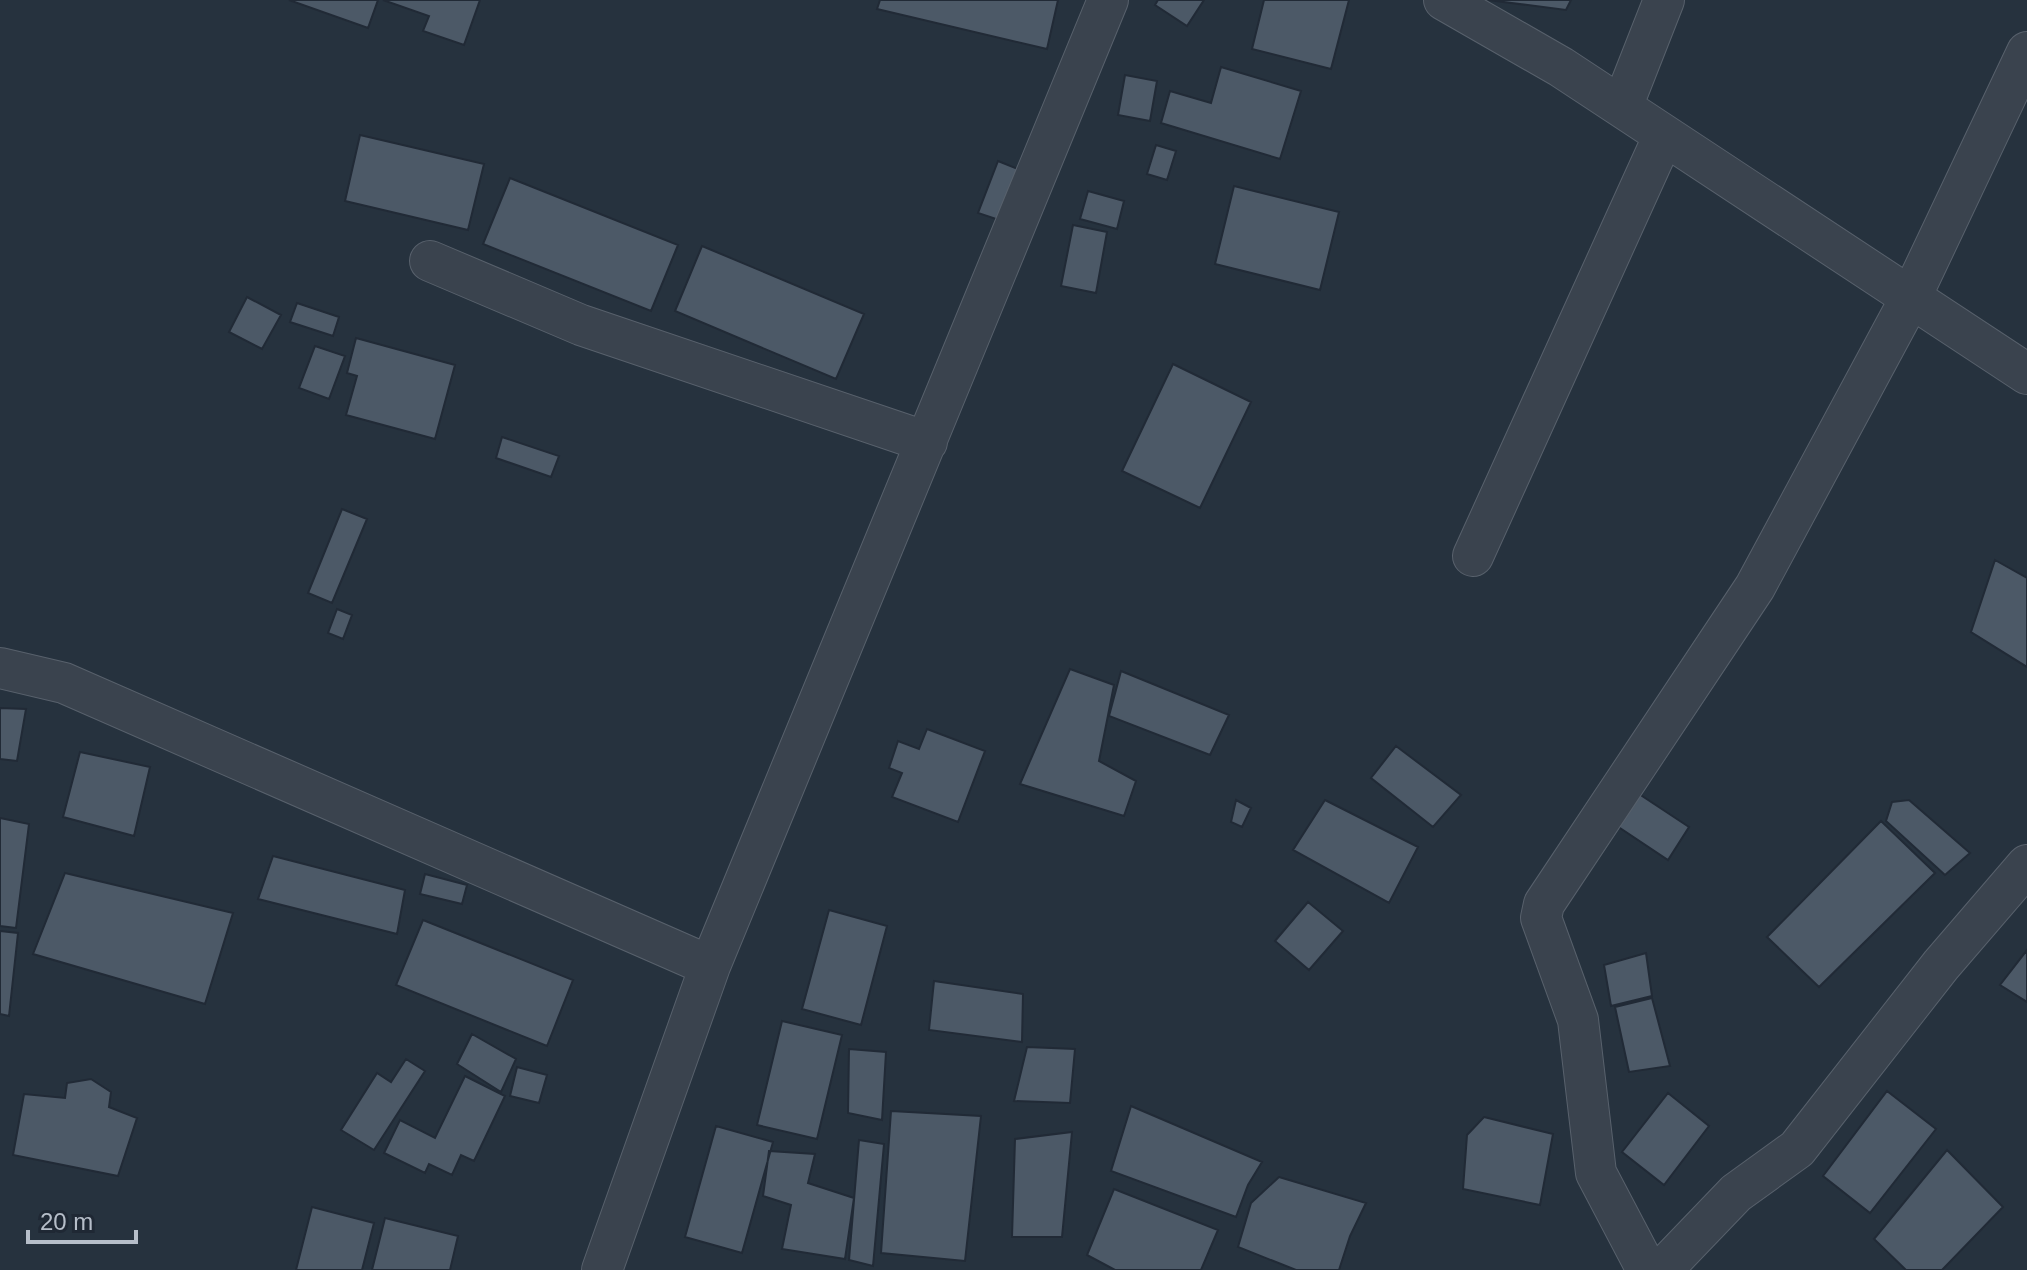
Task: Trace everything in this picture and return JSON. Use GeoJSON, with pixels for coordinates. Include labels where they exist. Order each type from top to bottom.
{"type":"FeatureCollection","features":[{"type":"Feature","properties":{"kind":"street"},"geometry":{"type":"LineString","coordinates":[[602,1270],[710,966],[1108,0]]}},
{"type":"Feature","properties":{"kind":"street"},"geometry":{"type":"LineString","coordinates":[[1444,0],[1561,67],[2027,374]]}},
{"type":"Feature","properties":{"kind":"street"},"geometry":{"type":"LineString","coordinates":[[1622,107],[1664,0]]}},
{"type":"Feature","properties":{"kind":"street"},"geometry":{"type":"LineString","coordinates":[[1647,1270],[1596,1173],[1578,1020],[1541,918],[1544,904],[1755,587],[1910,299],[2027,52]]}},
{"type":"Feature","properties":{"kind":"street"},"geometry":{"type":"LineString","coordinates":[[1473,556],[1664,135]]}},
{"type":"Feature","properties":{"kind":"street"},"geometry":{"type":"LineString","coordinates":[[430,261],[581,325],[927,442]]}},
{"type":"Feature","properties":{"kind":"street"},"geometry":{"type":"LineString","coordinates":[[0,668],[64,683],[710,966]]}},
{"type":"Feature","properties":{"kind":"street"},"geometry":{"type":"LineString","coordinates":[[1662,1270],[1736,1193],[1797,1149],[1941,965],[2027,865]]}},
{"type":"Feature","properties":{"kind":"building"},"geometry":{"type":"Polygon","coordinates":[[[289,0],[378,0],[368,28],[289,0]]]}},
{"type":"Feature","properties":{"kind":"building"},"geometry":{"type":"Polygon","coordinates":[[[383,0],[480,0],[464,45],[423,31],[429,16],[383,0]]]}},
{"type":"Feature","properties":{"kind":"building"},"geometry":{"type":"Polygon","coordinates":[[[880,0],[1058,0],[1047,49],[877,9],[880,0]]]}},
{"type":"Feature","properties":{"kind":"building"},"geometry":{"type":"Polygon","coordinates":[[[1158,0],[1204,0],[1187,26],[1155,5],[1158,0]]]}},
{"type":"Feature","properties":{"kind":"building"},"geometry":{"type":"Polygon","coordinates":[[[1264,0],[1349,0],[1331,69],[1252,49],[1264,0]]]}},
{"type":"Feature","properties":{"kind":"building"},"geometry":{"type":"Polygon","coordinates":[[[1488,0],[1571,0],[1566,10],[1488,0]]]}},
{"type":"Feature","properties":{"kind":"building"},"geometry":{"type":"Polygon","coordinates":[[[1221,67],[1301,91],[1280,159],[1161,123],[1170,91],[1211,103],[1221,67]]]}},
{"type":"Feature","properties":{"kind":"building"},"geometry":{"type":"Polygon","coordinates":[[[1125,75],[1157,81],[1150,121],[1118,115],[1125,75]]]}},
{"type":"Feature","properties":{"kind":"building"},"geometry":{"type":"Polygon","coordinates":[[[360,135],[484,164],[468,230],[345,201],[360,135]]]}},
{"type":"Feature","properties":{"kind":"building"},"geometry":{"type":"Polygon","coordinates":[[[1156,145],[1176,151],[1167,180],[1147,174],[1156,145]]]}},
{"type":"Feature","properties":{"kind":"building"},"geometry":{"type":"Polygon","coordinates":[[[998,161],[1018,169],[999,220],[978,213],[998,161]]]}},
{"type":"Feature","properties":{"kind":"building"},"geometry":{"type":"Polygon","coordinates":[[[510,178],[678,245],[651,311],[483,244],[510,178]]]}},
{"type":"Feature","properties":{"kind":"building"},"geometry":{"type":"Polygon","coordinates":[[[1234,186],[1339,212],[1320,290],[1215,264],[1234,186]]]}},
{"type":"Feature","properties":{"kind":"building"},"geometry":{"type":"Polygon","coordinates":[[[1088,191],[1124,201],[1117,229],[1080,219],[1088,191]]]}},
{"type":"Feature","properties":{"kind":"building"},"geometry":{"type":"Polygon","coordinates":[[[1073,225],[1107,232],[1096,293],[1061,286],[1073,225]]]}},
{"type":"Feature","properties":{"kind":"building"},"geometry":{"type":"Polygon","coordinates":[[[702,246],[864,314],[836,379],[675,311],[702,246]]]}},
{"type":"Feature","properties":{"kind":"building"},"geometry":{"type":"Polygon","coordinates":[[[247,297],[281,315],[262,349],[229,332],[247,297]]]}},
{"type":"Feature","properties":{"kind":"building"},"geometry":{"type":"Polygon","coordinates":[[[297,303],[339,317],[333,336],[290,322],[297,303]]]}},
{"type":"Feature","properties":{"kind":"building"},"geometry":{"type":"Polygon","coordinates":[[[356,338],[455,365],[435,439],[346,415],[357,376],[347,373],[356,338]]]}},
{"type":"Feature","properties":{"kind":"building"},"geometry":{"type":"Polygon","coordinates":[[[315,346],[345,356],[329,399],[299,388],[315,346]]]}},
{"type":"Feature","properties":{"kind":"building"},"geometry":{"type":"Polygon","coordinates":[[[1173,364],[1251,402],[1200,508],[1122,471],[1173,364]]]}},
{"type":"Feature","properties":{"kind":"building"},"geometry":{"type":"Polygon","coordinates":[[[502,437],[559,456],[551,477],[496,458],[502,437]]]}},
{"type":"Feature","properties":{"kind":"building"},"geometry":{"type":"Polygon","coordinates":[[[342,509],[367,519],[332,603],[308,593],[342,509]]]}},
{"type":"Feature","properties":{"kind":"building"},"geometry":{"type":"Polygon","coordinates":[[[1995,560],[2027,578],[2027,667],[1971,632],[1995,560]]]}},
{"type":"Feature","properties":{"kind":"building"},"geometry":{"type":"Polygon","coordinates":[[[337,609],[352,615],[343,639],[328,633],[337,609]]]}},
{"type":"Feature","properties":{"kind":"building"},"geometry":{"type":"Polygon","coordinates":[[[1070,669],[1114,685],[1099,761],[1136,781],[1124,816],[1020,784],[1070,669]]]}},
{"type":"Feature","properties":{"kind":"building"},"geometry":{"type":"Polygon","coordinates":[[[1121,671],[1229,715],[1210,755],[1109,716],[1121,671]]]}},
{"type":"Feature","properties":{"kind":"building"},"geometry":{"type":"Polygon","coordinates":[[[0,708],[26,709],[17,761],[0,759],[0,708]]]}},
{"type":"Feature","properties":{"kind":"building"},"geometry":{"type":"Polygon","coordinates":[[[927,729],[985,751],[958,822],[892,797],[902,773],[889,768],[898,741],[919,749],[927,729]]]}},
{"type":"Feature","properties":{"kind":"building"},"geometry":{"type":"Polygon","coordinates":[[[1396,746],[1461,795],[1433,827],[1371,778],[1396,746]]]}},
{"type":"Feature","properties":{"kind":"building"},"geometry":{"type":"Polygon","coordinates":[[[80,752],[150,767],[134,836],[63,817],[80,752]]]}},
{"type":"Feature","properties":{"kind":"building"},"geometry":{"type":"Polygon","coordinates":[[[1636,792],[1689,827],[1668,860],[1614,824],[1636,792]]]}},
{"type":"Feature","properties":{"kind":"building"},"geometry":{"type":"Polygon","coordinates":[[[1236,800],[1251,808],[1242,827],[1231,822],[1236,800]]]}},
{"type":"Feature","properties":{"kind":"building"},"geometry":{"type":"Polygon","coordinates":[[[1325,800],[1418,847],[1389,903],[1293,850],[1325,800]]]}},
{"type":"Feature","properties":{"kind":"building"},"geometry":{"type":"Polygon","coordinates":[[[1909,800],[1970,853],[1945,875],[1886,821],[1892,802],[1909,800]]]}},
{"type":"Feature","properties":{"kind":"building"},"geometry":{"type":"Polygon","coordinates":[[[0,818],[29,824],[16,928],[0,926],[0,818]]]}},
{"type":"Feature","properties":{"kind":"building"},"geometry":{"type":"Polygon","coordinates":[[[1881,821],[1935,873],[1819,987],[1767,937],[1881,821]]]}},
{"type":"Feature","properties":{"kind":"building"},"geometry":{"type":"Polygon","coordinates":[[[273,856],[405,890],[397,934],[258,899],[273,856]]]}},
{"type":"Feature","properties":{"kind":"building"},"geometry":{"type":"Polygon","coordinates":[[[65,873],[233,913],[205,1004],[33,954],[65,873]]]}},
{"type":"Feature","properties":{"kind":"building"},"geometry":{"type":"Polygon","coordinates":[[[425,874],[467,885],[462,904],[420,894],[425,874]]]}},
{"type":"Feature","properties":{"kind":"building"},"geometry":{"type":"Polygon","coordinates":[[[1308,902],[1343,931],[1309,970],[1275,941],[1308,902]]]}},
{"type":"Feature","properties":{"kind":"building"},"geometry":{"type":"Polygon","coordinates":[[[829,910],[887,926],[861,1025],[802,1009],[829,910]]]}},
{"type":"Feature","properties":{"kind":"building"},"geometry":{"type":"Polygon","coordinates":[[[423,920],[573,980],[547,1046],[396,985],[423,920]]]}},
{"type":"Feature","properties":{"kind":"building"},"geometry":{"type":"Polygon","coordinates":[[[0,931],[18,933],[9,1016],[0,1014],[0,931]]]}},
{"type":"Feature","properties":{"kind":"building"},"geometry":{"type":"Polygon","coordinates":[[[2027,950],[2027,1002],[2000,985],[2027,950]]]}},
{"type":"Feature","properties":{"kind":"building"},"geometry":{"type":"Polygon","coordinates":[[[1646,953],[1652,996],[1611,1006],[1604,965],[1646,953]]]}},
{"type":"Feature","properties":{"kind":"building"},"geometry":{"type":"Polygon","coordinates":[[[934,981],[1023,994],[1022,1042],[929,1030],[934,981]]]}},
{"type":"Feature","properties":{"kind":"building"},"geometry":{"type":"Polygon","coordinates":[[[1652,998],[1670,1066],[1629,1072],[1615,1007],[1652,998]]]}},
{"type":"Feature","properties":{"kind":"building"},"geometry":{"type":"Polygon","coordinates":[[[782,1021],[842,1035],[817,1139],[757,1125],[782,1021]]]}},
{"type":"Feature","properties":{"kind":"building"},"geometry":{"type":"Polygon","coordinates":[[[472,1034],[516,1059],[501,1092],[457,1064],[472,1034]]]}},
{"type":"Feature","properties":{"kind":"building"},"geometry":{"type":"Polygon","coordinates":[[[1027,1047],[1075,1049],[1070,1103],[1014,1101],[1027,1047]]]}},
{"type":"Feature","properties":{"kind":"building"},"geometry":{"type":"Polygon","coordinates":[[[849,1049],[886,1052],[882,1120],[848,1113],[849,1049]]]}},
{"type":"Feature","properties":{"kind":"building"},"geometry":{"type":"Polygon","coordinates":[[[406,1059],[425,1071],[374,1150],[341,1130],[377,1073],[391,1082],[406,1059]]]}},
{"type":"Feature","properties":{"kind":"building"},"geometry":{"type":"Polygon","coordinates":[[[517,1067],[547,1075],[539,1103],[510,1096],[517,1067]]]}},
{"type":"Feature","properties":{"kind":"building"},"geometry":{"type":"Polygon","coordinates":[[[465,1076],[505,1096],[474,1161],[461,1155],[452,1175],[429,1164],[425,1173],[384,1153],[400,1120],[435,1138],[465,1076]]]}},
{"type":"Feature","properties":{"kind":"building"},"geometry":{"type":"Polygon","coordinates":[[[91,1079],[111,1092],[109,1107],[137,1118],[118,1176],[13,1155],[24,1094],[65,1098],[67,1083],[91,1079]]]}},
{"type":"Feature","properties":{"kind":"building"},"geometry":{"type":"Polygon","coordinates":[[[1887,1091],[1936,1129],[1870,1213],[1823,1176],[1887,1091]]]}},
{"type":"Feature","properties":{"kind":"building"},"geometry":{"type":"Polygon","coordinates":[[[1668,1093],[1709,1126],[1664,1185],[1622,1152],[1668,1093]]]}},
{"type":"Feature","properties":{"kind":"building"},"geometry":{"type":"Polygon","coordinates":[[[1131,1106],[1262,1162],[1248,1185],[1236,1217],[1111,1171],[1131,1106]]]}},
{"type":"Feature","properties":{"kind":"building"},"geometry":{"type":"Polygon","coordinates":[[[891,1111],[981,1116],[965,1261],[881,1253],[891,1111]]]}},
{"type":"Feature","properties":{"kind":"building"},"geometry":{"type":"Polygon","coordinates":[[[1484,1117],[1553,1134],[1540,1205],[1463,1189],[1467,1135],[1484,1117]]]}},
{"type":"Feature","properties":{"kind":"building"},"geometry":{"type":"Polygon","coordinates":[[[716,1126],[773,1142],[742,1253],[685,1237],[716,1126]]]}},
{"type":"Feature","properties":{"kind":"building"},"geometry":{"type":"Polygon","coordinates":[[[1072,1132],[1062,1237],[1012,1237],[1015,1139],[1072,1132]]]}},
{"type":"Feature","properties":{"kind":"building"},"geometry":{"type":"Polygon","coordinates":[[[859,1140],[884,1144],[873,1266],[849,1260],[859,1140]]]}},
{"type":"Feature","properties":{"kind":"building"},"geometry":{"type":"Polygon","coordinates":[[[1947,1150],[2003,1207],[1942,1270],[1906,1270],[1874,1239],[1947,1150]]]}},
{"type":"Feature","properties":{"kind":"building"},"geometry":{"type":"Polygon","coordinates":[[[769,1151],[815,1154],[808,1183],[854,1198],[845,1259],[782,1249],[791,1205],[763,1196],[769,1151]]]}},
{"type":"Feature","properties":{"kind":"building"},"geometry":{"type":"Polygon","coordinates":[[[1279,1177],[1366,1203],[1350,1236],[1339,1270],[1296,1270],[1238,1247],[1251,1203],[1279,1177]]]}},
{"type":"Feature","properties":{"kind":"building"},"geometry":{"type":"Polygon","coordinates":[[[1114,1189],[1218,1230],[1201,1270],[1115,1270],[1087,1255],[1114,1189]]]}},
{"type":"Feature","properties":{"kind":"building"},"geometry":{"type":"Polygon","coordinates":[[[312,1207],[374,1223],[362,1270],[296,1270],[312,1207]]]}},
{"type":"Feature","properties":{"kind":"building"},"geometry":{"type":"Polygon","coordinates":[[[385,1218],[458,1236],[450,1270],[372,1270],[385,1218]]]}}]}
